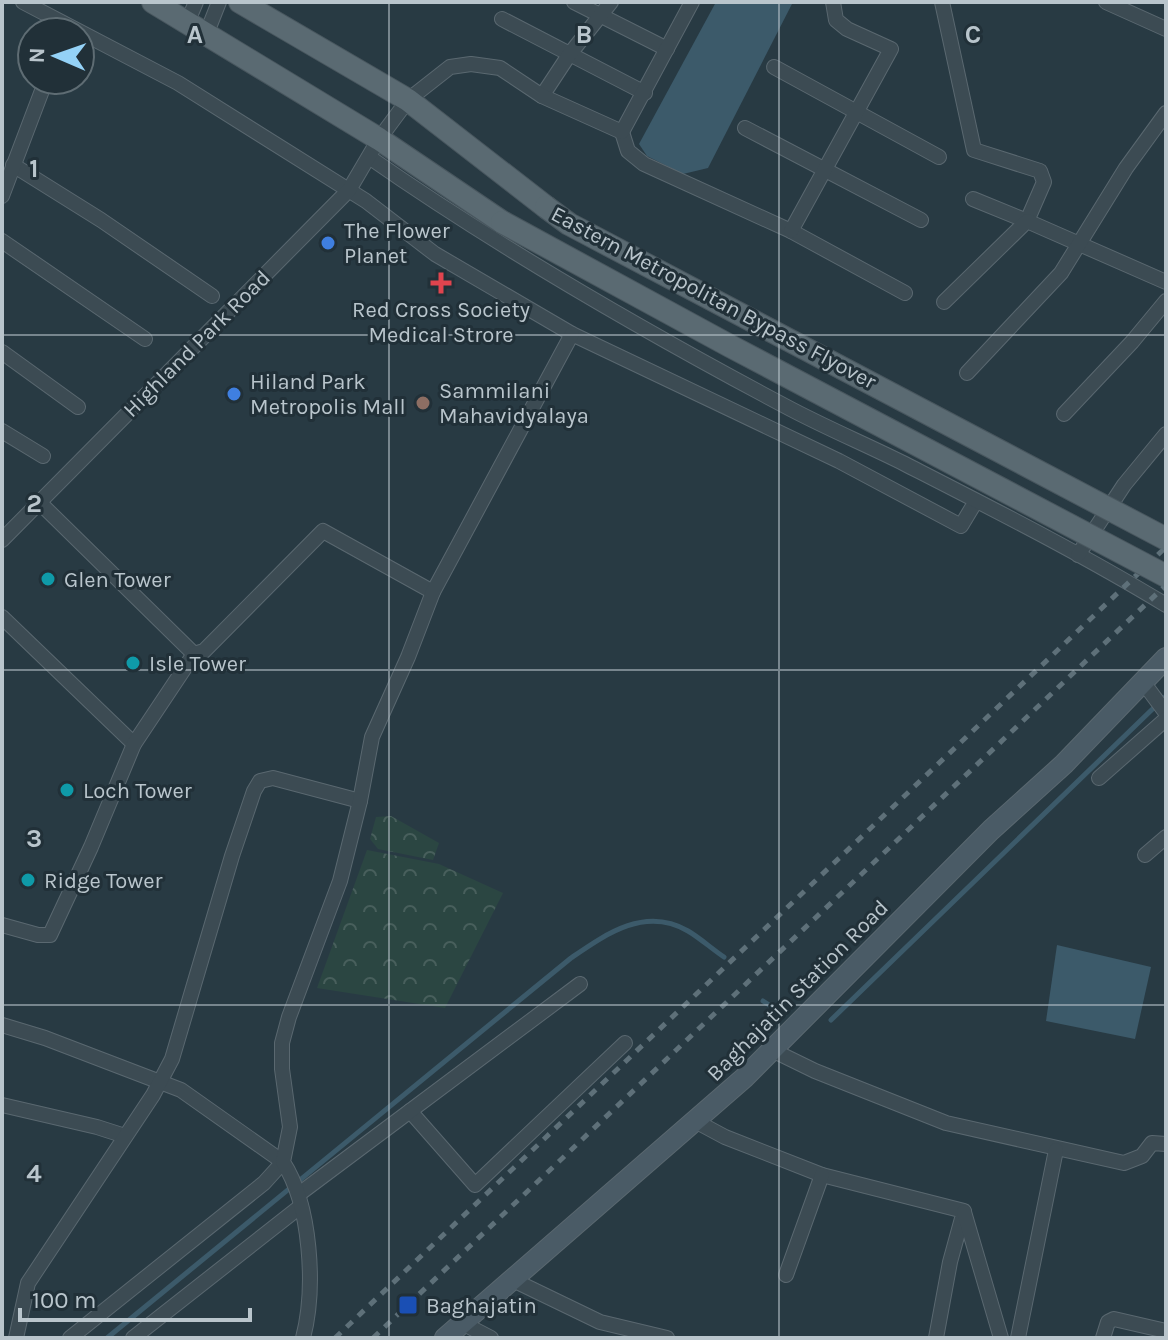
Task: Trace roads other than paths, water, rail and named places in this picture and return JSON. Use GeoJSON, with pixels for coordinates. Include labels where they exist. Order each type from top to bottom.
{"type":"FeatureCollection","features":[{"type":"Feature","properties":{"kind":"main road","name":"Eastern Metropolitan Bypass Flyover"},"geometry":{"type":"LineString","coordinates":[[153,2],[192,12],[206,35],[374,148],[502,222],[1166,576]]}},
{"type":"Feature","properties":{"kind":"main road","name":"Eastern Metropolitan Bypass Flyover"},"geometry":{"type":"LineString","coordinates":[[240,2],[408,100],[569,224],[1166,539]]}},
{"type":"Feature","properties":{"kind":"street"},"geometry":{"type":"LineString","coordinates":[[23,2],[44,16]]}},
{"type":"Feature","properties":{"kind":"street"},"geometry":{"type":"LineString","coordinates":[[206,35],[219,2]]}},
{"type":"Feature","properties":{"kind":"street"},"geometry":{"type":"LineString","coordinates":[[574,2],[667,49]]}},
{"type":"Feature","properties":{"kind":"street"},"geometry":{"type":"LineString","coordinates":[[542,96],[569,55],[611,2]]}},
{"type":"Feature","properties":{"kind":"street"},"geometry":{"type":"LineString","coordinates":[[692,2],[622,132],[633,158],[791,231],[905,293]]}},
{"type":"Feature","properties":{"kind":"street"},"geometry":{"type":"LineString","coordinates":[[791,231],[891,49],[847,29],[836,20],[833,2]]}},
{"type":"Feature","properties":{"kind":"street"},"geometry":{"type":"LineString","coordinates":[[942,2],[974,150],[1040,171],[1044,182],[1027,221],[944,302]]}},
{"type":"Feature","properties":{"kind":"street"},"geometry":{"type":"LineString","coordinates":[[1106,2],[1166,29]]}},
{"type":"Feature","properties":{"kind":"street"},"geometry":{"type":"LineString","coordinates":[[502,19],[645,93]]}},
{"type":"Feature","properties":{"kind":"street"},"geometry":{"type":"LineString","coordinates":[[96,39],[178,83],[349,190],[435,254],[572,334],[839,461],[961,526],[976,501]]}},
{"type":"Feature","properties":{"kind":"street","name":"Highland Park Road"},"geometry":{"type":"LineString","coordinates":[[2,540],[349,190],[408,100],[450,67],[471,64],[500,68],[542,96],[622,132]]}},
{"type":"Feature","properties":{"kind":"street"},"geometry":{"type":"LineString","coordinates":[[774,67],[939,157]]}},
{"type":"Feature","properties":{"kind":"street"},"geometry":{"type":"LineString","coordinates":[[2,196],[40,96]]}},
{"type":"Feature","properties":{"kind":"street"},"geometry":{"type":"LineString","coordinates":[[967,373],[1061,273],[1126,168],[1166,113]]}},
{"type":"Feature","properties":{"kind":"street"},"geometry":{"type":"LineString","coordinates":[[745,128],[921,220]]}},
{"type":"Feature","properties":{"kind":"street"},"geometry":{"type":"LineString","coordinates":[[374,148],[448,213],[581,292],[786,407],[976,501],[1166,605]]}},
{"type":"Feature","properties":{"kind":"street"},"geometry":{"type":"LineString","coordinates":[[13,165],[101,220],[212,296]]}},
{"type":"Feature","properties":{"kind":"street"},"geometry":{"type":"LineString","coordinates":[[973,199],[1166,282]]}},
{"type":"Feature","properties":{"kind":"street"},"geometry":{"type":"LineString","coordinates":[[2,241],[145,339]]}},
{"type":"Feature","properties":{"kind":"street"},"geometry":{"type":"LineString","coordinates":[[1064,414],[1166,301]]}},
{"type":"Feature","properties":{"kind":"street"},"geometry":{"type":"LineString","coordinates":[[70,1338],[264,1183],[283,1162],[290,1127],[282,1069],[282,1043],[340,881],[372,737],[414,644],[433,592],[572,334]]}},
{"type":"Feature","properties":{"kind":"street"},"geometry":{"type":"LineString","coordinates":[[2,352],[78,407]]}},
{"type":"Feature","properties":{"kind":"street"},"geometry":{"type":"LineString","coordinates":[[2,431],[43,456]]}},
{"type":"Feature","properties":{"kind":"street"},"geometry":{"type":"LineString","coordinates":[[1078,555],[1124,485],[1166,434]]}},
{"type":"Feature","properties":{"kind":"street"},"geometry":{"type":"LineString","coordinates":[[38,501],[194,654]]}},
{"type":"Feature","properties":{"kind":"street"},"geometry":{"type":"LineString","coordinates":[[2,925],[38,935],[50,935],[134,744],[194,654],[204,651],[323,531],[433,592]]}},
{"type":"Feature","properties":{"kind":"street"},"geometry":{"type":"LineString","coordinates":[[2,617],[134,744]]}},
{"type":"Feature","properties":{"kind":"street","name":"Baghajatin Station Road"},"geometry":{"type":"LineString","coordinates":[[445,1338],[697,1122],[833,991],[991,830],[1064,764],[1158,704],[1166,658]]}},
{"type":"Feature","properties":{"kind":"street"},"geometry":{"type":"LineString","coordinates":[[1099,778],[1158,704]]}},
{"type":"Feature","properties":{"kind":"street"},"geometry":{"type":"LineString","coordinates":[[16,1338],[28,1283],[72,1220],[172,1059],[232,856],[260,781],[273,778],[360,801]]}},
{"type":"Feature","properties":{"kind":"street"},"geometry":{"type":"LineString","coordinates":[[1145,855],[1166,837]]}},
{"type":"Feature","properties":{"kind":"street"},"geometry":{"type":"LineString","coordinates":[[133,1338],[410,1111],[580,984]]}},
{"type":"Feature","properties":{"kind":"street"},"geometry":{"type":"LineString","coordinates":[[2,1025],[160,1081],[198,1101],[283,1162],[293,1178],[300,1200],[310,1284],[303,1338]]}},
{"type":"Feature","properties":{"kind":"street"},"geometry":{"type":"LineString","coordinates":[[410,1111],[475,1185],[625,1043]]}},
{"type":"Feature","properties":{"kind":"street"},"geometry":{"type":"LineString","coordinates":[[772,1050],[815,1071],[946,1123],[1056,1150],[1124,1163],[1142,1156],[1152,1143],[1166,1144]]}},
{"type":"Feature","properties":{"kind":"street"},"geometry":{"type":"LineString","coordinates":[[2,1105],[125,1136]]}},
{"type":"Feature","properties":{"kind":"street"},"geometry":{"type":"LineString","coordinates":[[697,1122],[725,1137],[822,1175],[964,1211]]}},
{"type":"Feature","properties":{"kind":"street"},"geometry":{"type":"LineString","coordinates":[[1018,1338],[1056,1150]]}},
{"type":"Feature","properties":{"kind":"street"},"geometry":{"type":"LineString","coordinates":[[786,1275],[822,1175]]}},
{"type":"Feature","properties":{"kind":"street"},"geometry":{"type":"LineString","coordinates":[[936,1338],[950,1262],[964,1211]]}},
{"type":"Feature","properties":{"kind":"street"},"geometry":{"type":"LineString","coordinates":[[964,1211],[1001,1338]]}},
{"type":"Feature","properties":{"kind":"street"},"geometry":{"type":"LineString","coordinates":[[513,1280],[600,1322],[667,1338]]}},
{"type":"Feature","properties":{"kind":"street"},"geometry":{"type":"LineString","coordinates":[[1103,1338],[1108,1322],[1114,1319],[1166,1331]]}},
{"type":"Feature","properties":{"kind":"street"},"geometry":{"type":"LineString","coordinates":[[464,1324],[491,1338]]}},
{"type":"Feature","properties":{"kind":"water"},"geometry":{"type":"Polygon","coordinates":[[[716,2],[793,2],[708,168],[683,174],[647,156],[639,144],[716,2]]]}},
{"type":"Feature","properties":{"kind":"water"},"geometry":{"type":"Polygon","coordinates":[[[1057,945],[1151,967],[1135,1039],[1046,1021],[1057,945]]]}},
{"type":"Feature","properties":{"kind":"waterway"},"geometry":{"type":"LineString","coordinates":[[831,1020],[1166,696]]}},
{"type":"Feature","properties":{"kind":"waterway"},"geometry":{"type":"LineString","coordinates":[[107,1338],[571,958],[598,940],[626,926],[656,921],[688,931],[724,957]]}},
{"type":"Feature","properties":{"kind":"waterway"},"geometry":{"type":"LineString","coordinates":[[763,1001],[780,1012]]}},
{"type":"Feature","properties":{"kind":"railway"},"geometry":{"type":"LineString","coordinates":[[335,1338],[1166,547]]}},
{"type":"Feature","properties":{"kind":"railway"},"geometry":{"type":"LineString","coordinates":[[373,1338],[1166,585]]}},
{"type":"Feature","properties":{"kind":"place","name":"The Flower Planet"},"geometry":{"type":"Point","coordinates":[328,243]}},
{"type":"Feature","properties":{"kind":"place","name":"Red Cross Society Medical Strore"},"geometry":{"type":"Point","coordinates":[441,283]}},
{"type":"Feature","properties":{"kind":"place","name":"Hiland Park Metropolis Mall"},"geometry":{"type":"Point","coordinates":[234,394]}},
{"type":"Feature","properties":{"kind":"place","name":"Sammilani Mahavidyalaya"},"geometry":{"type":"Point","coordinates":[423,403]}},
{"type":"Feature","properties":{"kind":"place","name":"Glen Tower"},"geometry":{"type":"Point","coordinates":[48,579]}},
{"type":"Feature","properties":{"kind":"place","name":"Isle Tower"},"geometry":{"type":"Point","coordinates":[133,663]}},
{"type":"Feature","properties":{"kind":"place","name":"Loch Tower"},"geometry":{"type":"Point","coordinates":[67,790]}},
{"type":"Feature","properties":{"kind":"place","name":"Ridge Tower"},"geometry":{"type":"Point","coordinates":[28,880]}},
{"type":"Feature","properties":{"kind":"place","name":"Baghajatin"},"geometry":{"type":"Point","coordinates":[408,1305]}}]}
